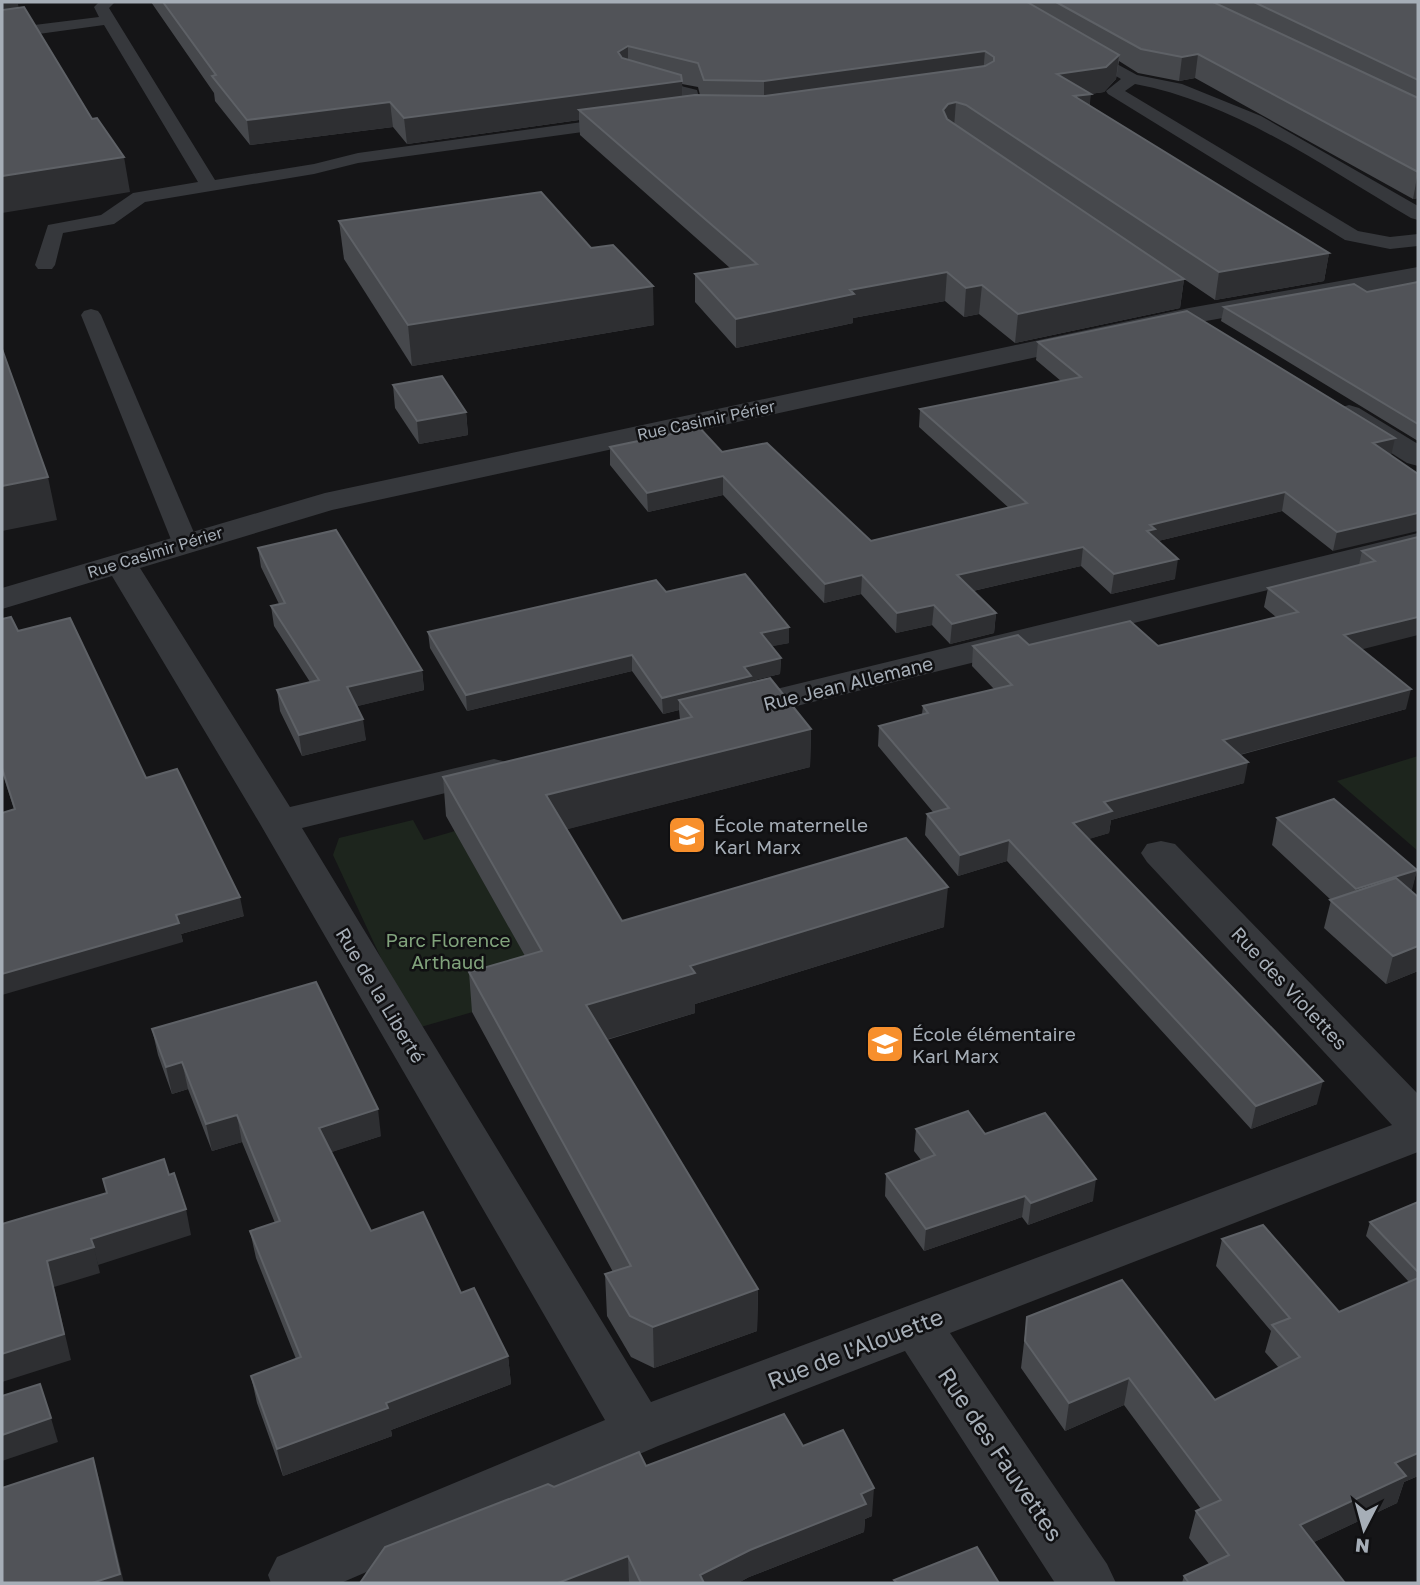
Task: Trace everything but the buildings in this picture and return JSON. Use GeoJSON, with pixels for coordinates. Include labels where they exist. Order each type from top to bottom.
{"type":"FeatureCollection","features":[{"type":"Feature","properties":{"kind":"street","name":"Rue Casimir Périer"},"geometry":{"type":"LineString","coordinates":[[2,599],[325,502],[1202,315],[1418,275]]}},
{"type":"Feature","properties":{"kind":"street"},"geometry":{"type":"LineString","coordinates":[[1326,400],[1418,457]]}},
{"type":"Feature","properties":{"kind":"street","name":"Rue Jean Allemane"},"geometry":{"type":"LineString","coordinates":[[702,719],[1418,543]]}},
{"type":"Feature","properties":{"kind":"street","name":"Rue de la Liberté"},"geometry":{"type":"LineString","coordinates":[[120,562],[279,822],[639,1430]]}},
{"type":"Feature","properties":{"kind":"street"},"geometry":{"type":"LineString","coordinates":[[279,822],[526,762]]}},
{"type":"Feature","properties":{"kind":"street","name":"Rue des Violettes"},"geometry":{"type":"LineString","coordinates":[[1161,853],[1418,1123]]}},
{"type":"Feature","properties":{"kind":"street","name":"Rue de l'Alouette"},"geometry":{"type":"LineString","coordinates":[[298,1579],[639,1430],[1418,1134]]}},
{"type":"Feature","properties":{"kind":"street","name":"Rue des Fauvettes"},"geometry":{"type":"LineString","coordinates":[[916,1325],[1087,1583]]}},
{"type":"Feature","properties":{"kind":"lane"},"geometry":{"type":"LineString","coordinates":[[108,2],[101,7],[209,185]]}},
{"type":"Feature","properties":{"kind":"lane"},"geometry":{"type":"LineString","coordinates":[[2,34],[109,20]]}},
{"type":"Feature","properties":{"kind":"lane"},"geometry":{"type":"LineString","coordinates":[[1072,44],[1132,79],[1176,87],[1255,120],[1418,214]]}},
{"type":"Feature","properties":{"kind":"lane"},"geometry":{"type":"LineString","coordinates":[[45,265],[55,229],[107,220],[141,197],[314,169],[358,158],[702,112],[691,94],[629,77]]}},
{"type":"Feature","properties":{"kind":"lane"},"geometry":{"type":"LineString","coordinates":[[1132,79],[1114,91],[1352,236],[1390,243],[1418,240]]}},
{"type":"Feature","properties":{"kind":"lane"},"geometry":{"type":"LineString","coordinates":[[91,315],[185,542]]}},
{"type":"Feature","properties":{"kind":"green space"},"geometry":{"type":"Polygon","coordinates":[[[1418,756],[1418,851],[1337,781],[1418,756]]]}},
{"type":"Feature","properties":{"kind":"green space","name":"Parc Florence Arthaud"},"geometry":{"type":"Polygon","coordinates":[[[413,820],[424,840],[455,831],[545,991],[414,1029],[333,855],[339,838],[413,820]]]}},
{"type":"Feature","properties":{"kind":"place","name":"École maternelle Karl Marx"},"geometry":{"type":"Point","coordinates":[687,835]}},
{"type":"Feature","properties":{"kind":"place","name":"École élémentaire Karl Marx"},"geometry":{"type":"Point","coordinates":[885,1044]}}]}
